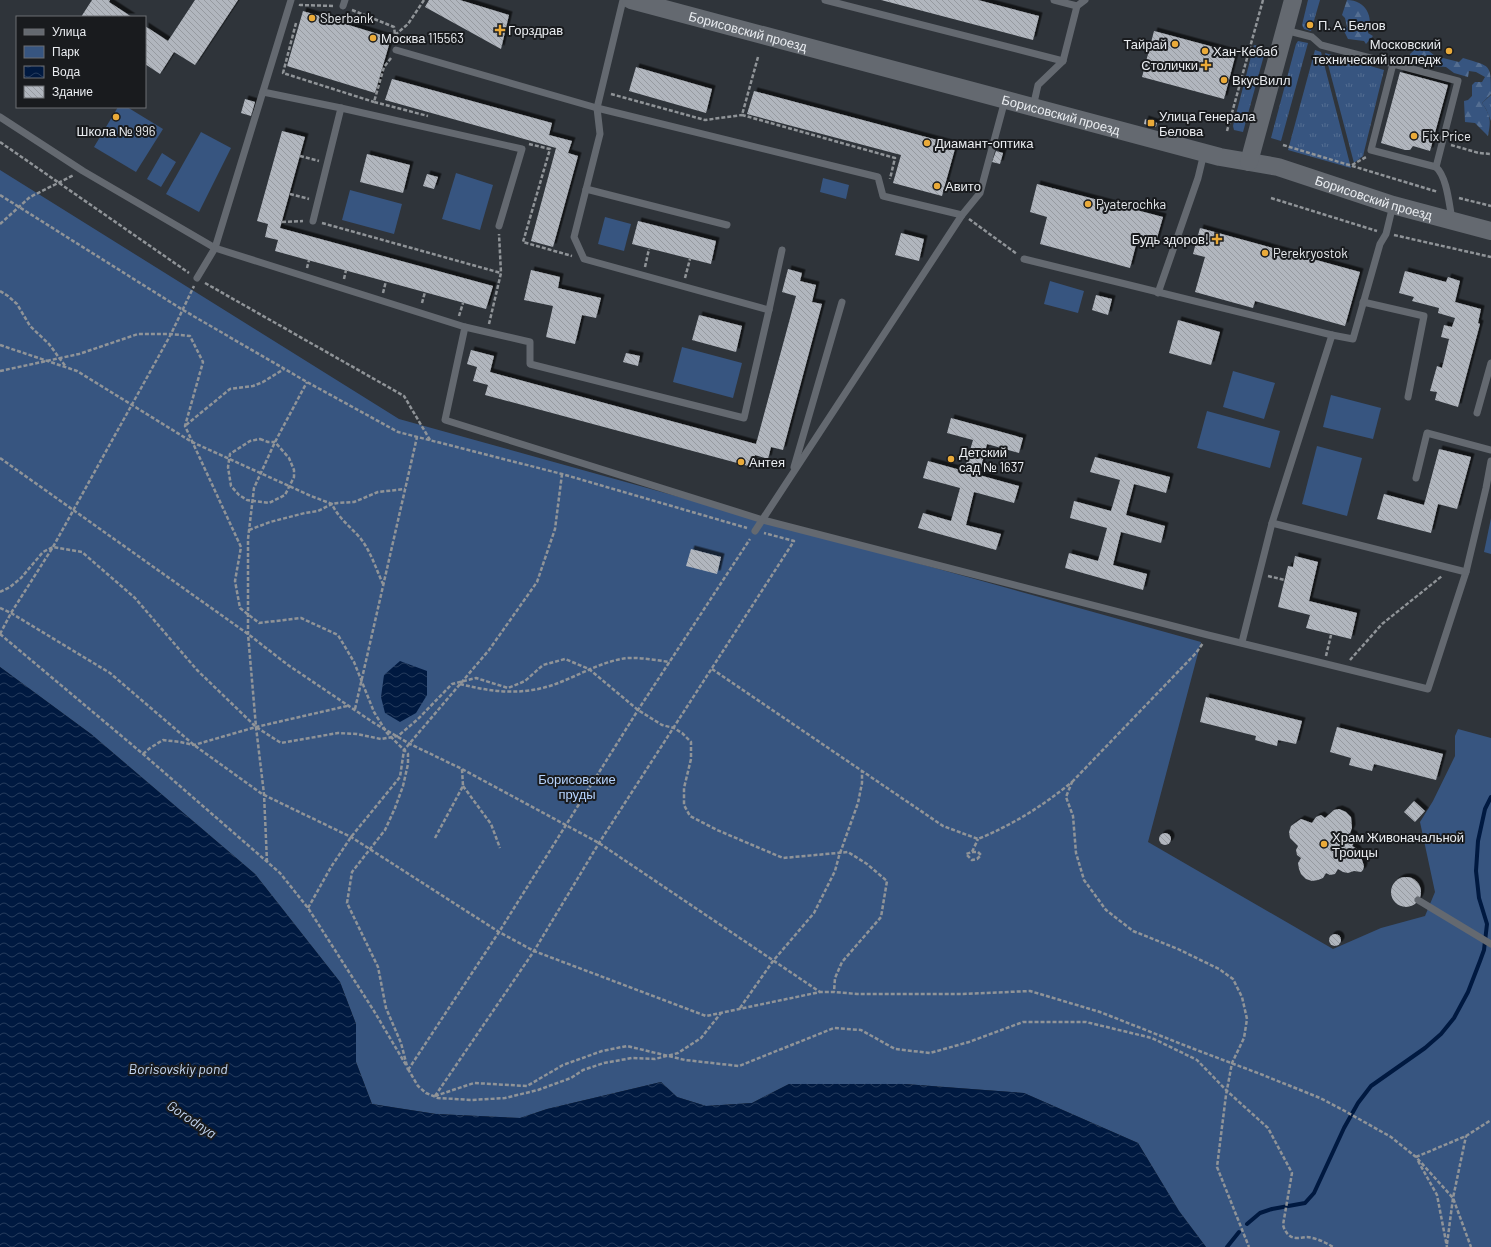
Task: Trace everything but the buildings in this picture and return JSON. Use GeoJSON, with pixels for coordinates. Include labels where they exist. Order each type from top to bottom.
{"type":"FeatureCollection","features":[{"type":"Feature","properties":{"kind":"street","name":"Борисовский проезд"},"geometry":{"type":"LineString","coordinates":[[631,0],[1204,153],[1278,167],[1393,205],[1491,231]]}},
{"type":"Feature","properties":{"kind":"street"},"geometry":{"type":"LineString","coordinates":[[1249,162],[1293,0]]}},
{"type":"Feature","properties":{"kind":"lane"},"geometry":{"type":"LineString","coordinates":[[197,278],[215,248],[291,0]]}},
{"type":"Feature","properties":{"kind":"lane"},"geometry":{"type":"LineString","coordinates":[[623,0],[597,108],[600,134],[574,238],[584,259],[769,310]]}},
{"type":"Feature","properties":{"kind":"lane"},"geometry":{"type":"LineString","coordinates":[[825,0],[1063,61]]}},
{"type":"Feature","properties":{"kind":"lane"},"geometry":{"type":"LineString","coordinates":[[1054,0],[1077,6]]}},
{"type":"Feature","properties":{"kind":"lane"},"geometry":{"type":"LineString","coordinates":[[1032,107],[1038,85],[1063,61],[1077,6],[1085,0]]}},
{"type":"Feature","properties":{"kind":"lane"},"geometry":{"type":"LineString","coordinates":[[1285,30],[1312,37],[1321,45],[1458,81],[1436,166]]}},
{"type":"Feature","properties":{"kind":"lane"},"geometry":{"type":"LineString","coordinates":[[396,50],[597,108],[878,177],[884,196],[962,215]]}},
{"type":"Feature","properties":{"kind":"lane"},"geometry":{"type":"LineString","coordinates":[[1393,64],[1371,150],[1436,166],[1442,175],[1448,195],[1452,221]]}},
{"type":"Feature","properties":{"kind":"lane"},"geometry":{"type":"LineString","coordinates":[[263,92],[522,149],[499,226]]}},
{"type":"Feature","properties":{"kind":"lane"},"geometry":{"type":"LineString","coordinates":[[756,531],[962,215],[980,193],[1005,100]]}},
{"type":"Feature","properties":{"kind":"lane"},"geometry":{"type":"LineString","coordinates":[[313,221],[341,108]]}},
{"type":"Feature","properties":{"kind":"lane"},"geometry":{"type":"LineString","coordinates":[[0,117],[83,171],[215,248],[465,327],[530,342],[530,364],[744,418],[782,250]]}},
{"type":"Feature","properties":{"kind":"lane"},"geometry":{"type":"LineString","coordinates":[[1158,292],[1198,178],[1204,153]]}},
{"type":"Feature","properties":{"kind":"lane"},"geometry":{"type":"LineString","coordinates":[[586,189],[727,224]]}},
{"type":"Feature","properties":{"kind":"lane"},"geometry":{"type":"LineString","coordinates":[[1024,259],[1332,335],[1354,339],[1363,302],[1380,244],[1386,234],[1393,205]]}},
{"type":"Feature","properties":{"kind":"lane"},"geometry":{"type":"LineString","coordinates":[[792,475],[842,302]]}},
{"type":"Feature","properties":{"kind":"lane"},"geometry":{"type":"LineString","coordinates":[[1363,302],[1424,316],[1408,397]]}},
{"type":"Feature","properties":{"kind":"lane"},"geometry":{"type":"LineString","coordinates":[[465,327],[445,420],[763,520],[1208,635],[1242,642],[1428,689],[1466,572],[1491,461]]}},
{"type":"Feature","properties":{"kind":"lane"},"geometry":{"type":"LineString","coordinates":[[1242,642],[1272,523],[1332,335]]}},
{"type":"Feature","properties":{"kind":"lane"},"geometry":{"type":"LineString","coordinates":[[1477,412],[1491,363]]}},
{"type":"Feature","properties":{"kind":"lane"},"geometry":{"type":"LineString","coordinates":[[1416,478],[1427,433],[1491,450]]}},
{"type":"Feature","properties":{"kind":"lane"},"geometry":{"type":"LineString","coordinates":[[1272,523],[1466,572]]}},
{"type":"Feature","properties":{"kind":"lane"},"geometry":{"type":"LineString","coordinates":[[1418,900],[1491,944]]}},
{"type":"Feature","properties":{"kind":"path"},"geometry":{"type":"LineString","coordinates":[[395,35],[408,24],[424,0]]}},
{"type":"Feature","properties":{"kind":"path"},"geometry":{"type":"LineString","coordinates":[[1227,132],[1263,0]]}},
{"type":"Feature","properties":{"kind":"path"},"geometry":{"type":"LineString","coordinates":[[298,12],[300,5],[344,3]]}},
{"type":"Feature","properties":{"kind":"path"},"geometry":{"type":"LineString","coordinates":[[296,20],[283,73],[374,102]]}},
{"type":"Feature","properties":{"kind":"path"},"geometry":{"type":"LineString","coordinates":[[742,115],[758,57]]}},
{"type":"Feature","properties":{"kind":"path"},"geometry":{"type":"LineString","coordinates":[[602,92],[705,120],[742,115],[895,158],[890,180]]}},
{"type":"Feature","properties":{"kind":"path"},"geometry":{"type":"LineString","coordinates":[[0,142],[197,278],[404,396],[430,440]]}},
{"type":"Feature","properties":{"kind":"path"},"geometry":{"type":"LineString","coordinates":[[1442,142],[1479,153],[1491,154]]}},
{"type":"Feature","properties":{"kind":"path"},"geometry":{"type":"LineString","coordinates":[[1283,145],[1448,195],[1491,206]]}},
{"type":"Feature","properties":{"kind":"path"},"geometry":{"type":"LineString","coordinates":[[1352,165],[1365,158],[1371,150]]}},
{"type":"Feature","properties":{"kind":"path"},"geometry":{"type":"LineString","coordinates":[[300,156],[327,164]]}},
{"type":"Feature","properties":{"kind":"path"},"geometry":{"type":"LineString","coordinates":[[0,224],[30,197],[83,171]]}},
{"type":"Feature","properties":{"kind":"path"},"geometry":{"type":"LineString","coordinates":[[290,194],[318,202]]}},
{"type":"Feature","properties":{"kind":"path"},"geometry":{"type":"LineString","coordinates":[[0,195],[183,310],[284,369],[398,432],[562,474],[794,541],[599,844],[534,951],[435,1096]]}},
{"type":"Feature","properties":{"kind":"path"},"geometry":{"type":"LineString","coordinates":[[962,215],[1024,259]]}},
{"type":"Feature","properties":{"kind":"path"},"geometry":{"type":"LineString","coordinates":[[282,222],[313,221],[501,273]]}},
{"type":"Feature","properties":{"kind":"path"},"geometry":{"type":"LineString","coordinates":[[487,332],[501,273],[499,226]]}},
{"type":"Feature","properties":{"kind":"path"},"geometry":{"type":"LineString","coordinates":[[642,275],[649,248]]}},
{"type":"Feature","properties":{"kind":"path"},"geometry":{"type":"LineString","coordinates":[[682,286],[690,259]]}},
{"type":"Feature","properties":{"kind":"path"},"geometry":{"type":"LineString","coordinates":[[197,278],[171,334],[53,547],[10,613],[0,634],[143,754],[280,873],[308,908],[378,1017],[418,1086],[426,1093],[435,1096],[472,1100],[505,1098],[538,1090],[571,1078],[583,1070],[604,1063],[632,1058],[655,1059],[668,1056],[678,1053],[700,1038],[722,1012]]}},
{"type":"Feature","properties":{"kind":"path"},"geometry":{"type":"LineString","coordinates":[[0,291],[17,304],[30,326],[49,344],[66,367]]}},
{"type":"Feature","properties":{"kind":"path"},"geometry":{"type":"LineString","coordinates":[[457,324],[463,302]]}},
{"type":"Feature","properties":{"kind":"path"},"geometry":{"type":"LineString","coordinates":[[0,371],[79,354],[138,334],[171,334],[190,336],[203,362],[185,426],[241,548],[235,581],[240,608],[259,623],[301,618],[338,635],[354,662],[374,712],[385,729],[408,754],[408,764],[403,786],[385,830],[352,872],[347,903],[378,967],[386,1008],[401,1043],[408,1070]]}},
{"type":"Feature","properties":{"kind":"path"},"geometry":{"type":"LineString","coordinates":[[0,345],[77,371],[192,442],[332,504],[335,510],[361,540],[373,561],[383,585]]}},
{"type":"Feature","properties":{"kind":"path"},"geometry":{"type":"LineString","coordinates":[[185,426],[230,389],[253,386],[263,382],[284,369]]}},
{"type":"Feature","properties":{"kind":"path"},"geometry":{"type":"LineString","coordinates":[[267,862],[264,794],[256,727],[248,634],[249,530],[254,488],[275,442],[307,382]]}},
{"type":"Feature","properties":{"kind":"path"},"geometry":{"type":"LineString","coordinates":[[355,709],[417,437]]}},
{"type":"Feature","properties":{"kind":"path"},"geometry":{"type":"LineString","coordinates":[[260,439],[268,442],[275,442],[289,458],[294,470],[294,477],[285,495],[269,503],[247,500],[239,495],[231,486],[228,467],[229,459],[230,454],[250,441],[260,439]]}},
{"type":"Feature","properties":{"kind":"path"},"geometry":{"type":"LineString","coordinates":[[0,458],[74,509],[288,664],[374,723],[410,744],[462,769],[599,844],[820,992]]}},
{"type":"Feature","properties":{"kind":"path"},"geometry":{"type":"LineString","coordinates":[[308,908],[331,867],[351,836],[400,777],[404,750],[489,650],[537,582],[555,529],[562,474]]}},
{"type":"Feature","properties":{"kind":"path"},"geometry":{"type":"LineString","coordinates":[[249,530],[270,522],[318,511],[332,504],[354,502],[378,492],[405,489]]}},
{"type":"Feature","properties":{"kind":"path"},"geometry":{"type":"LineString","coordinates":[[408,1070],[499,932],[638,710],[756,531]]}},
{"type":"Feature","properties":{"kind":"path"},"geometry":{"type":"LineString","coordinates":[[0,592],[10,587],[21,578],[43,552],[53,547],[82,552],[135,598],[197,670],[256,727],[281,743],[338,733],[358,734],[380,739],[398,736],[418,719],[452,684],[476,678],[508,688],[525,681],[543,664],[565,659],[589,669],[638,710],[662,725],[674,728],[682,733],[691,742],[691,759],[684,788],[684,805],[690,816],[716,830],[783,858],[848,852],[867,864],[887,881],[881,918],[842,962],[835,978],[834,992]]}},
{"type":"Feature","properties":{"kind":"path"},"geometry":{"type":"LineString","coordinates":[[1343,668],[1382,624],[1451,569]]}},
{"type":"Feature","properties":{"kind":"path"},"geometry":{"type":"LineString","coordinates":[[1259,574],[1285,580]]}},
{"type":"Feature","properties":{"kind":"path"},"geometry":{"type":"LineString","coordinates":[[0,608],[110,673],[194,745],[264,794],[351,836],[499,932],[534,951],[706,1016],[820,992],[857,994],[963,994],[1030,991],[1100,1012],[1320,1098],[1390,1137],[1416,1158],[1453,1198],[1471,1247]]}},
{"type":"Feature","properties":{"kind":"path"},"geometry":{"type":"LineString","coordinates":[[972,852],[978,852],[981,855],[977,859],[972,860],[966,854],[972,852],[978,839],[1002,829],[1044,804],[1072,782],[1196,653],[1208,635]]}},
{"type":"Feature","properties":{"kind":"path"},"geometry":{"type":"LineString","coordinates":[[1324,663],[1331,635]]}},
{"type":"Feature","properties":{"kind":"path"},"geometry":{"type":"LineString","coordinates":[[460,684],[492,691],[510,692],[534,690],[622,658],[670,662]]}},
{"type":"Feature","properties":{"kind":"path"},"geometry":{"type":"LineString","coordinates":[[712,669],[943,826],[978,839]]}},
{"type":"Feature","properties":{"kind":"path"},"geometry":{"type":"LineString","coordinates":[[143,754],[163,740],[194,745],[256,727],[348,706]]}},
{"type":"Feature","properties":{"kind":"path"},"geometry":{"type":"LineString","coordinates":[[435,838],[463,786],[462,769]]}},
{"type":"Feature","properties":{"kind":"path"},"geometry":{"type":"LineString","coordinates":[[739,1009],[773,961],[814,913],[835,871],[858,803],[862,783],[862,772]]}},
{"type":"Feature","properties":{"kind":"path"},"geometry":{"type":"LineString","coordinates":[[1072,782],[1066,797],[1073,816],[1076,853],[1084,880],[1106,910],[1133,931],[1178,949],[1219,968],[1233,979],[1242,997],[1247,1019],[1244,1038],[1232,1063],[1217,1167],[1249,1247]]}},
{"type":"Feature","properties":{"kind":"path"},"geometry":{"type":"LineString","coordinates":[[463,786],[491,824],[500,848]]}},
{"type":"Feature","properties":{"kind":"path"},"geometry":{"type":"LineString","coordinates":[[435,1096],[474,1083],[527,1086],[563,1065],[602,1051],[627,1046],[685,1060],[739,1066],[834,1028],[861,1030],[895,1049],[930,1053],[969,1042],[1023,1022],[1086,1022],[1152,1038],[1197,1060],[1227,1091],[1268,1128],[1292,1173],[1283,1225],[1284,1231],[1289,1236],[1297,1238],[1305,1237],[1322,1241],[1333,1247]]}},
{"type":"Feature","properties":{"kind":"path"},"geometry":{"type":"LineString","coordinates":[[1416,1158],[1466,1136],[1491,1120]]}},
{"type":"Feature","properties":{"kind":"path"},"geometry":{"type":"LineString","coordinates":[[1447,1246],[1453,1198],[1466,1136]]}},
{"type":"Feature","properties":{"kind":"path"},"geometry":{"type":"LineString","coordinates":[[1416,1158],[1437,1195],[1447,1246]]}},
{"type":"Feature","properties":{"kind":"green space"},"geometry":{"type":"Polygon","coordinates":[[[1308,0],[1320,0],[1311,31],[1304,29],[1302,25],[1308,0]]]}},
{"type":"Feature","properties":{"kind":"green space"},"geometry":{"type":"Polygon","coordinates":[[[1347,0],[1359,3],[1367,10],[1370,21],[1368,33],[1373,36],[1366,44],[1364,41],[1348,39],[1343,29],[1347,27],[1345,18],[1342,15],[1347,0]]]}},
{"type":"Feature","properties":{"kind":"green space"},"geometry":{"type":"Polygon","coordinates":[[[1298,41],[1308,43],[1281,141],[1271,138],[1298,41]]]}},
{"type":"Feature","properties":{"kind":"green space"},"geometry":{"type":"Polygon","coordinates":[[[1254,45],[1266,48],[1243,132],[1234,130],[1233,126],[1254,45]]]}},
{"type":"Feature","properties":{"kind":"green space"},"geometry":{"type":"Polygon","coordinates":[[[1419,46],[1424,47],[1435,56],[1459,62],[1463,58],[1484,65],[1488,68],[1491,77],[1491,94],[1482,103],[1490,119],[1488,136],[1475,123],[1465,122],[1464,101],[1468,100],[1472,96],[1472,85],[1475,82],[1482,82],[1485,77],[1476,72],[1469,71],[1468,77],[1454,73],[1446,67],[1434,66],[1411,60],[1410,54],[1419,46]]]}},
{"type":"Feature","properties":{"kind":"green space"},"geometry":{"type":"Polygon","coordinates":[[[1315,50],[1321,52],[1351,168],[1288,150],[1315,50]]]}},
{"type":"Feature","properties":{"kind":"green space"},"geometry":{"type":"Polygon","coordinates":[[[1325,53],[1384,70],[1363,156],[1354,163],[1325,53]]]}},
{"type":"Feature","properties":{"kind":"green space"},"geometry":{"type":"Polygon","coordinates":[[[1491,95],[1491,121],[1482,103],[1491,95]]]}},
{"type":"Feature","properties":{"kind":"green space"},"geometry":{"type":"Polygon","coordinates":[[[117,108],[129,108],[163,129],[136,172],[94,147],[117,108]]]}},
{"type":"Feature","properties":{"kind":"green space"},"geometry":{"type":"Polygon","coordinates":[[[201,132],[231,148],[199,212],[166,194],[201,132]]]}},
{"type":"Feature","properties":{"kind":"green space"},"geometry":{"type":"Polygon","coordinates":[[[162,153],[176,162],[161,187],[147,179],[162,153]]]}},
{"type":"Feature","properties":{"kind":"green space","name":"Борисовские пруды"},"geometry":{"type":"Polygon","coordinates":[[[0,170],[399,419],[1201,642],[1148,842],[1333,949],[1381,928],[1425,916],[1435,892],[1420,822],[1433,801],[1455,756],[1455,736],[1458,729],[1491,738],[1491,1247],[1206,1247],[1179,1211],[1138,1143],[1024,1093],[905,1084],[789,1084],[752,1103],[706,1106],[677,1097],[661,1082],[547,1109],[520,1118],[436,1114],[372,1104],[356,1062],[356,1024],[340,982],[255,874],[91,734],[0,667],[0,170]]]}},
{"type":"Feature","properties":{"kind":"green space"},"geometry":{"type":"Polygon","coordinates":[[[456,173],[493,185],[480,230],[442,219],[456,173]]]}},
{"type":"Feature","properties":{"kind":"green space"},"geometry":{"type":"Polygon","coordinates":[[[823,178],[849,185],[846,199],[820,192],[823,178]]]}},
{"type":"Feature","properties":{"kind":"green space"},"geometry":{"type":"Polygon","coordinates":[[[350,190],[402,204],[394,234],[342,220],[350,190]]]}},
{"type":"Feature","properties":{"kind":"green space"},"geometry":{"type":"Polygon","coordinates":[[[605,217],[631,224],[624,251],[598,244],[605,217]]]}},
{"type":"Feature","properties":{"kind":"green space"},"geometry":{"type":"Polygon","coordinates":[[[1050,281],[1084,291],[1078,313],[1044,304],[1050,281]]]}},
{"type":"Feature","properties":{"kind":"green space"},"geometry":{"type":"Polygon","coordinates":[[[682,347],[742,363],[733,398],[673,382],[682,347]]]}},
{"type":"Feature","properties":{"kind":"green space"},"geometry":{"type":"Polygon","coordinates":[[[1233,371],[1275,383],[1264,419],[1223,407],[1233,371]]]}},
{"type":"Feature","properties":{"kind":"green space"},"geometry":{"type":"Polygon","coordinates":[[[1331,395],[1381,408],[1373,439],[1323,427],[1331,395]]]}},
{"type":"Feature","properties":{"kind":"green space"},"geometry":{"type":"Polygon","coordinates":[[[1207,411],[1280,431],[1270,468],[1197,448],[1207,411]]]}},
{"type":"Feature","properties":{"kind":"green space"},"geometry":{"type":"Polygon","coordinates":[[[1317,446],[1362,458],[1347,516],[1302,504],[1317,446]]]}},
{"type":"Feature","properties":{"kind":"green space"},"geometry":{"type":"Polygon","coordinates":[[[1491,518],[1491,554],[1484,552],[1491,518]]]}},
{"type":"Feature","properties":{"kind":"water"},"geometry":{"type":"Polygon","coordinates":[[[400,661],[427,671],[427,695],[416,713],[400,722],[385,713],[381,697],[384,675],[400,661]]]}},
{"type":"Feature","properties":{"kind":"water","name":"Borisovskiy pond"},"geometry":{"type":"Polygon","coordinates":[[[0,667],[91,734],[255,874],[340,982],[356,1024],[356,1062],[372,1104],[436,1114],[520,1118],[547,1109],[661,1082],[677,1097],[706,1106],[752,1103],[789,1084],[905,1084],[1024,1093],[1138,1143],[1179,1211],[1206,1247],[0,1247],[0,667]]]}},
{"type":"Feature","properties":{"kind":"waterway"},"geometry":{"type":"LineString","coordinates":[[1247,1224],[1260,1213],[1272,1209],[1305,1203],[1314,1193],[1344,1128],[1358,1103],[1371,1086],[1425,1048],[1441,1034],[1454,1018],[1468,992],[1484,950],[1487,924],[1479,898],[1476,871],[1478,841],[1485,809],[1491,797]]}},
{"type":"Feature","properties":{"kind":"waterway"},"geometry":{"type":"LineString","coordinates":[[1227,1247],[1239,1232]]}},
{"type":"Feature","properties":{"kind":"place","name":"Sberbank"},"geometry":{"type":"Point","coordinates":[312,18]}},
{"type":"Feature","properties":{"kind":"place","name":"П. А. Белов"},"geometry":{"type":"Point","coordinates":[1310,25]}},
{"type":"Feature","properties":{"kind":"place","name":"Горздрав"},"geometry":{"type":"Point","coordinates":[500,30]}},
{"type":"Feature","properties":{"kind":"place","name":"Москва 115563"},"geometry":{"type":"Point","coordinates":[373,38]}},
{"type":"Feature","properties":{"kind":"place","name":"Тайрай"},"geometry":{"type":"Point","coordinates":[1175,44]}},
{"type":"Feature","properties":{"kind":"place","name":"Хан-Кебаб"},"geometry":{"type":"Point","coordinates":[1205,51]}},
{"type":"Feature","properties":{"kind":"place","name":"Московский технический колледж"},"geometry":{"type":"Point","coordinates":[1449,51]}},
{"type":"Feature","properties":{"kind":"place","name":"Столички"},"geometry":{"type":"Point","coordinates":[1206,65]}},
{"type":"Feature","properties":{"kind":"place","name":"ВкусВилл"},"geometry":{"type":"Point","coordinates":[1224,80]}},
{"type":"Feature","properties":{"kind":"place","name":"Школа № 996"},"geometry":{"type":"Point","coordinates":[116,117]}},
{"type":"Feature","properties":{"kind":"place","name":"Улица Генерала Белова"},"geometry":{"type":"Point","coordinates":[1151,123]}},
{"type":"Feature","properties":{"kind":"place","name":"Fix Price"},"geometry":{"type":"Point","coordinates":[1414,136]}},
{"type":"Feature","properties":{"kind":"place","name":"Диамант-оптика"},"geometry":{"type":"Point","coordinates":[927,143]}},
{"type":"Feature","properties":{"kind":"place","name":"Авито"},"geometry":{"type":"Point","coordinates":[937,186]}},
{"type":"Feature","properties":{"kind":"place","name":"Pyaterochka"},"geometry":{"type":"Point","coordinates":[1088,204]}},
{"type":"Feature","properties":{"kind":"place","name":"Будь здоров!"},"geometry":{"type":"Point","coordinates":[1217,239]}},
{"type":"Feature","properties":{"kind":"place","name":"Perekryostok"},"geometry":{"type":"Point","coordinates":[1265,253]}},
{"type":"Feature","properties":{"kind":"place","name":"Детский сад № 1637"},"geometry":{"type":"Point","coordinates":[951,459]}},
{"type":"Feature","properties":{"kind":"place","name":"Антея"},"geometry":{"type":"Point","coordinates":[741,462]}},
{"type":"Feature","properties":{"kind":"place","name":"Храм Живоначальной Троицы"},"geometry":{"type":"Point","coordinates":[1324,844]}},
{"type":"Feature","properties":{"kind":"water label","name":"Gorodnya"},"geometry":{"type":"Point","coordinates":[192,1119]}}]}
